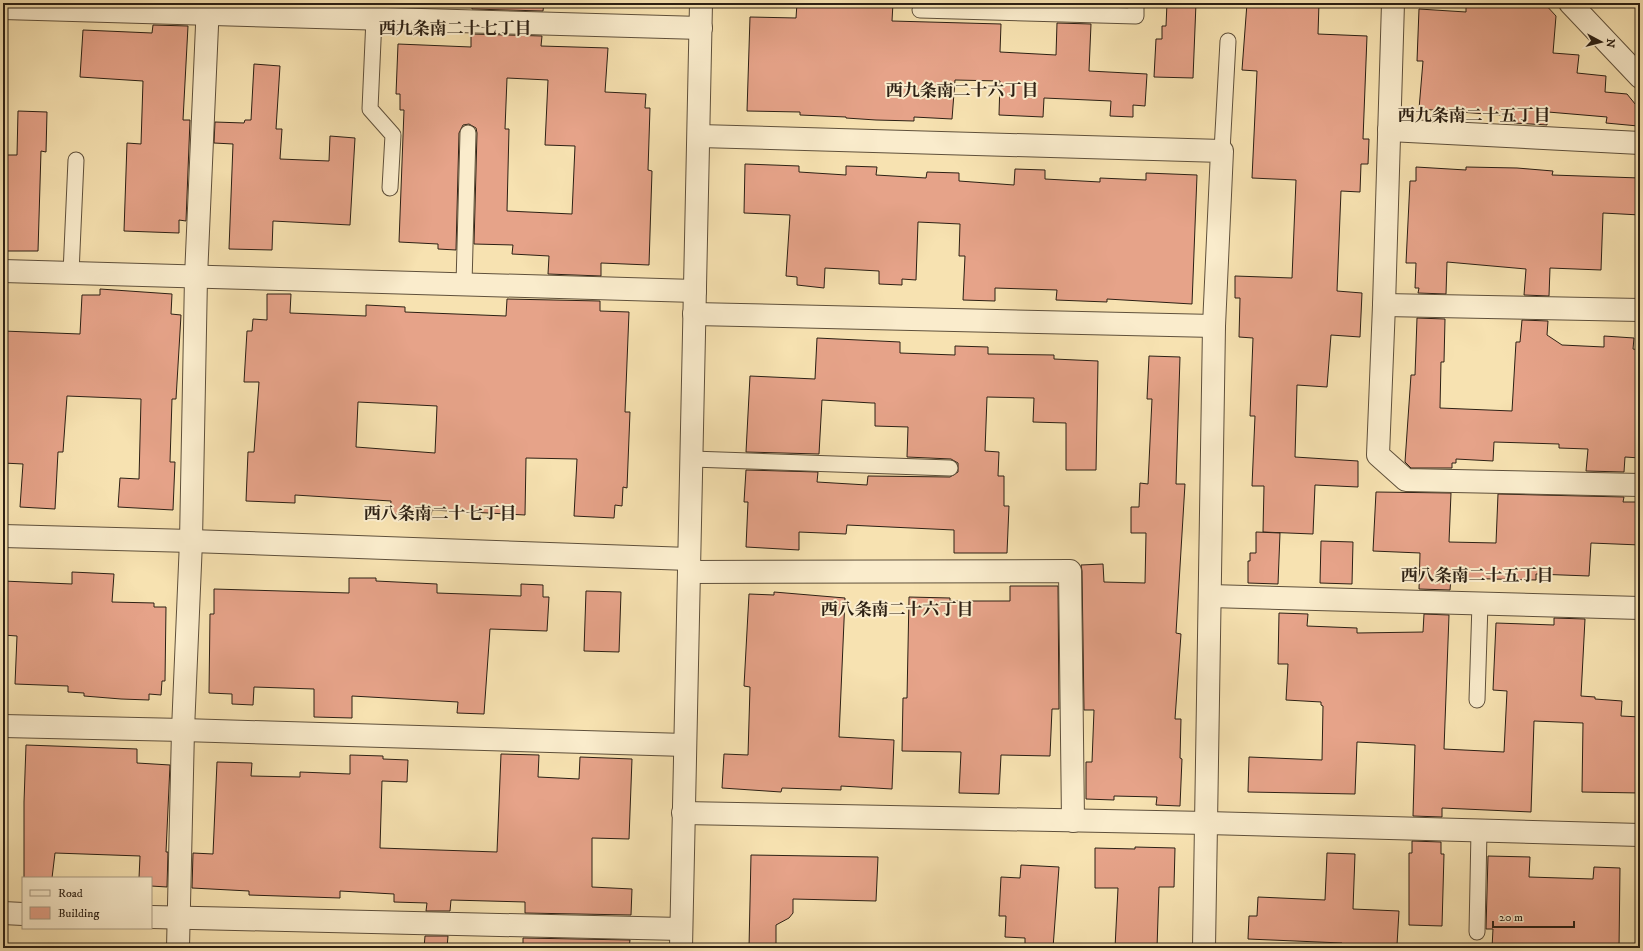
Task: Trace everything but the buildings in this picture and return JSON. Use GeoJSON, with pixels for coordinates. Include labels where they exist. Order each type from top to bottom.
{"type":"FeatureCollection","features":[{"type":"Feature","properties":{"kind":"street"},"geometry":{"type":"LineString","coordinates":[[152,917],[681,938],[702,3]]}},
{"type":"Feature","properties":{"kind":"street"},"geometry":{"type":"LineString","coordinates":[[1393,3],[1378,455],[1406,480],[1640,485]]}},
{"type":"Feature","properties":{"kind":"street"},"geometry":{"type":"LineString","coordinates":[[1570,3],[1640,77]]}},
{"type":"Feature","properties":{"kind":"street"},"geometry":{"type":"LineString","coordinates":[[3,8],[208,8],[374,18],[701,28]]}},
{"type":"Feature","properties":{"kind":"street"},"geometry":{"type":"LineString","coordinates":[[178,948],[183,730],[191,541],[196,277],[208,8]]}},
{"type":"Feature","properties":{"kind":"street"},"geometry":{"type":"LineString","coordinates":[[1389,130],[1640,143]]}},
{"type":"Feature","properties":{"kind":"street"},"geometry":{"type":"LineString","coordinates":[[699,136],[1222,151],[1214,326],[1204,948]]}},
{"type":"Feature","properties":{"kind":"street"},"geometry":{"type":"LineString","coordinates":[[3,271],[695,291]]}},
{"type":"Feature","properties":{"kind":"street"},"geometry":{"type":"LineString","coordinates":[[1384,305],[1640,310]]}},
{"type":"Feature","properties":{"kind":"street"},"geometry":{"type":"LineString","coordinates":[[694,314],[1214,326]]}},
{"type":"Feature","properties":{"kind":"street"},"geometry":{"type":"LineString","coordinates":[[3,536],[191,541],[689,565],[1070,571],[1073,821]]}},
{"type":"Feature","properties":{"kind":"street"},"geometry":{"type":"LineString","coordinates":[[1210,596],[1640,608]]}},
{"type":"Feature","properties":{"kind":"street"},"geometry":{"type":"LineString","coordinates":[[3,726],[685,745]]}},
{"type":"Feature","properties":{"kind":"street"},"geometry":{"type":"LineString","coordinates":[[683,813],[1207,823],[1640,835]]}},
{"type":"Feature","properties":{"kind":"street"},"geometry":{"type":"LineString","coordinates":[[3,913],[22,914]]}},
{"type":"Feature","properties":{"kind":"lane"},"geometry":{"type":"LineString","coordinates":[[920,10],[1136,16],[1136,3]]}},
{"type":"Feature","properties":{"kind":"lane"},"geometry":{"type":"LineString","coordinates":[[374,18],[370,109],[393,135],[390,188]]}},
{"type":"Feature","properties":{"kind":"lane"},"geometry":{"type":"LineString","coordinates":[[1222,151],[1228,41]]}},
{"type":"Feature","properties":{"kind":"lane"},"geometry":{"type":"LineString","coordinates":[[464,284],[468,133]]}},
{"type":"Feature","properties":{"kind":"lane"},"geometry":{"type":"LineString","coordinates":[[71,273],[76,160]]}},
{"type":"Feature","properties":{"kind":"lane"},"geometry":{"type":"LineString","coordinates":[[692,459],[950,468]]}},
{"type":"Feature","properties":{"kind":"lane"},"geometry":{"type":"LineString","coordinates":[[1477,700],[1480,603]]}},
{"type":"Feature","properties":{"kind":"lane"},"geometry":{"type":"LineString","coordinates":[[1477,932],[1479,831]]}},
{"type":"Feature","properties":{"kind":"district","name":"西九条南二十七丁目"},"geometry":{"type":"Point","coordinates":[455,29]}},
{"type":"Feature","properties":{"kind":"district","name":"西九条南二十六丁目"},"geometry":{"type":"Point","coordinates":[962,91]}},
{"type":"Feature","properties":{"kind":"district","name":"西九条南二十五丁目"},"geometry":{"type":"Point","coordinates":[1474,116]}},
{"type":"Feature","properties":{"kind":"district","name":"西八条南二十七丁目"},"geometry":{"type":"Point","coordinates":[440,514]}},
{"type":"Feature","properties":{"kind":"district","name":"西八条南二十五丁目"},"geometry":{"type":"Point","coordinates":[1477,576]}},
{"type":"Feature","properties":{"kind":"district","name":"西八条南二十六丁目"},"geometry":{"type":"Point","coordinates":[897,610]}}]}
